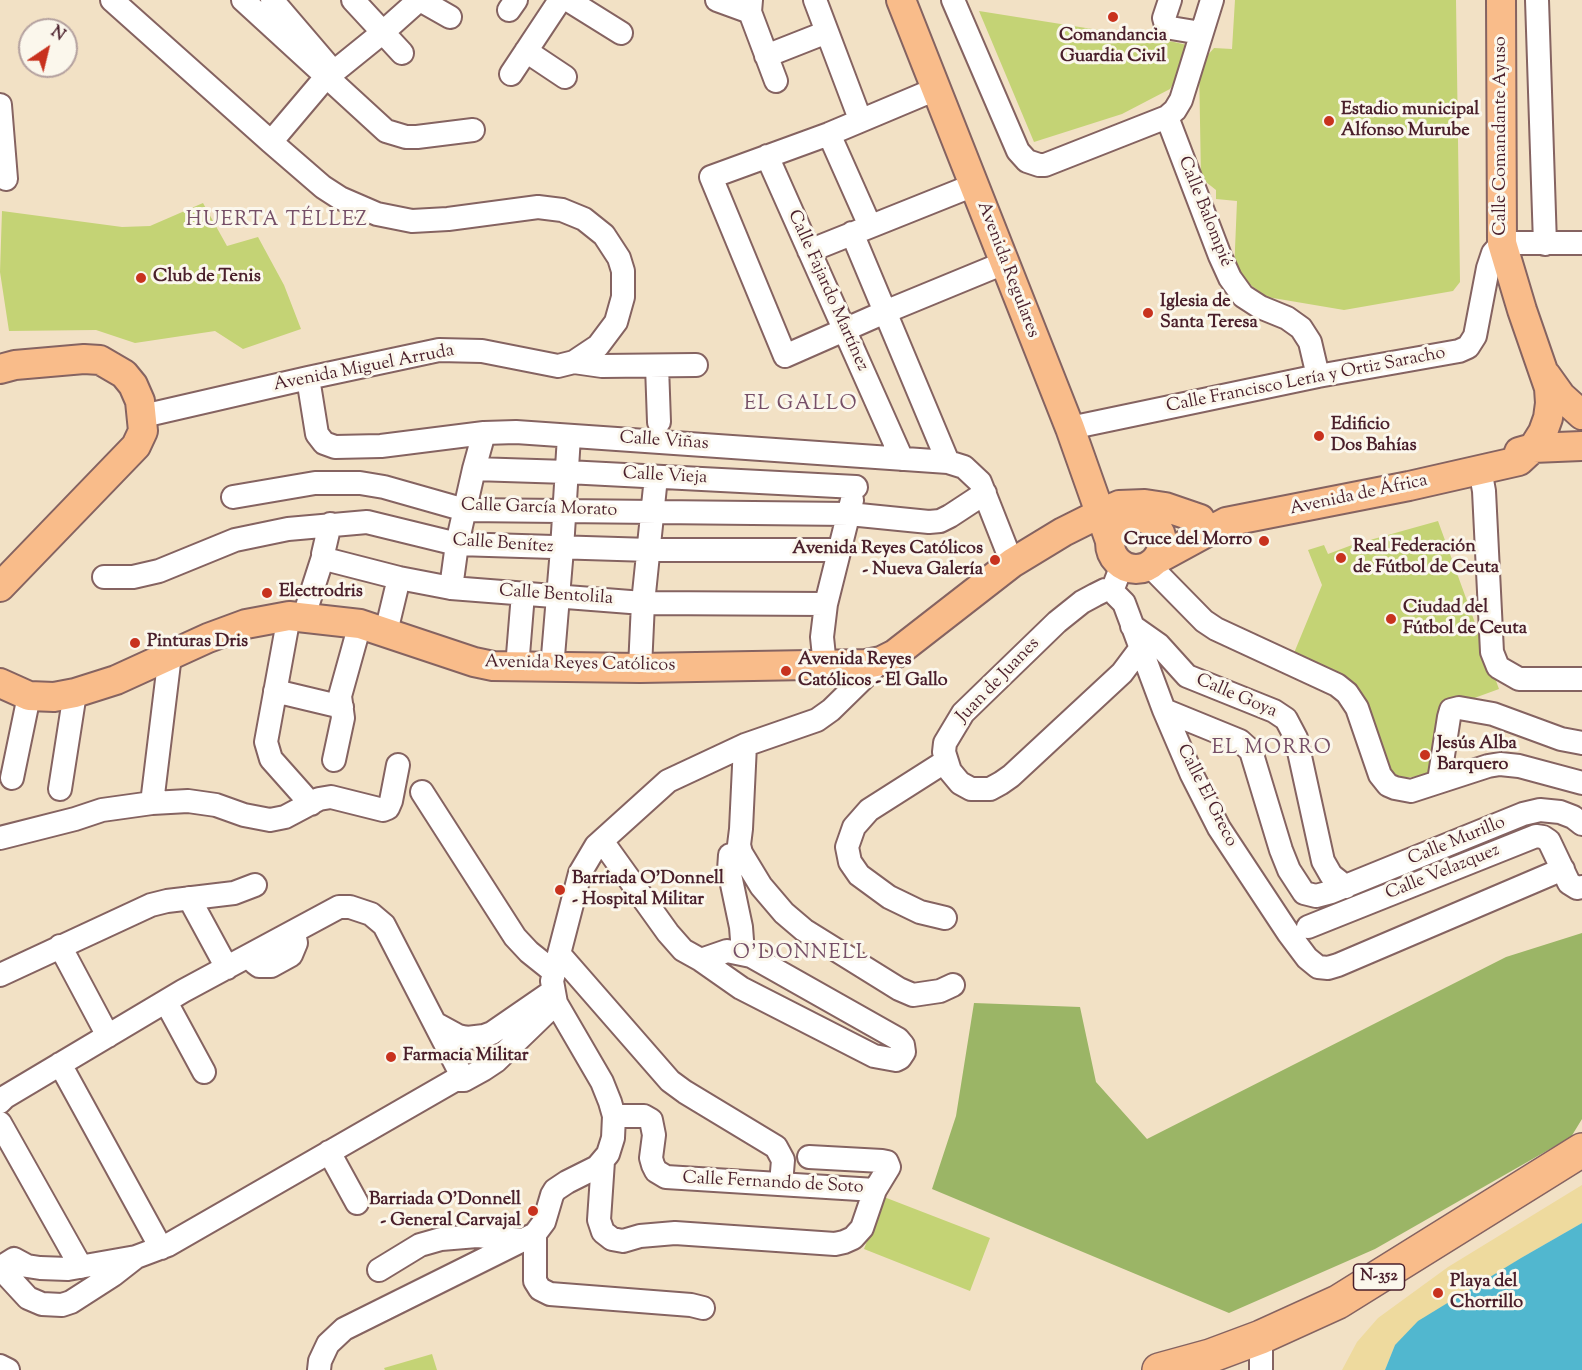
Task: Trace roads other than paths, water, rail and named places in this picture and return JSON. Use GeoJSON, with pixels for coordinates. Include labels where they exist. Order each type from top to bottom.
{"type":"FeatureCollection","features":[{"type":"Feature","properties":{"kind":"highway","name":"N-352"},"geometry":{"type":"LineString","coordinates":[[1159,1370],[1210,1356],[1261,1337],[1338,1302],[1582,1150]]}},
{"type":"Feature","properties":{"kind":"main road","name":"Avenida Regulares"},"geometry":{"type":"LineString","coordinates":[[901,0],[1070,428],[1129,515],[1115,566]]}},
{"type":"Feature","properties":{"kind":"main road","name":"Calle Comandante Ayuso"},"geometry":{"type":"LineString","coordinates":[[1501,0],[1502,243],[1522,310],[1545,374],[1550,403],[1543,432],[1533,448]]}},
{"type":"Feature","properties":{"kind":"main road"},"geometry":{"type":"LineString","coordinates":[[0,369],[15,365],[84,359],[100,360],[124,374],[140,401],[143,416],[143,431],[136,446],[0,587]]}},
{"type":"Feature","properties":{"kind":"main road","name":"Calle Comandante Ayuso"},"geometry":{"type":"LineString","coordinates":[[1545,374],[1561,396],[1582,415]]}},
{"type":"Feature","properties":{"kind":"main road","name":"Avenida de África"},"geometry":{"type":"LineString","coordinates":[[1129,515],[1213,521],[1409,486],[1519,461],[1533,448],[1582,446]]}},
{"type":"Feature","properties":{"kind":"main road","name":"Avenida de África"},"geometry":{"type":"LineString","coordinates":[[1486,468],[1582,466]]}},
{"type":"Feature","properties":{"kind":"main road"},"geometry":{"type":"LineString","coordinates":[[1115,566],[1113,530],[1121,521],[1132,517],[1129,515],[1130,504],[1166,507],[1213,521]]}},
{"type":"Feature","properties":{"kind":"main road"},"geometry":{"type":"LineString","coordinates":[[1076,526],[1092,526],[1115,566],[1141,569],[1154,562],[1162,550],[1163,540],[1160,531],[1129,515]]}},
{"type":"Feature","properties":{"kind":"main road","name":"Avenida Reyes Católicos"},"geometry":{"type":"LineString","coordinates":[[0,683],[29,696],[54,697],[75,693],[116,680],[246,624],[297,616],[373,628],[474,662],[494,666],[640,668],[866,664],[881,661],[908,646],[1012,563],[1076,526],[1129,515]]}},
{"type":"Feature","properties":{"kind":"main road","name":"Avenida de África"},"geometry":{"type":"LineString","coordinates":[[1154,562],[1213,521]]}},
{"type":"Feature","properties":{"kind":"street"},"geometry":{"type":"LineString","coordinates":[[112,0],[271,142],[332,192],[358,207],[377,214],[412,221],[430,221],[538,207],[573,214],[594,226],[619,258],[623,271],[623,297],[616,322],[608,334],[592,350],[574,362]]}},
{"type":"Feature","properties":{"kind":"street"},"geometry":{"type":"LineString","coordinates":[[243,0],[333,73],[380,126],[394,134],[417,137],[473,130]]}},
{"type":"Feature","properties":{"kind":"street"},"geometry":{"type":"LineString","coordinates":[[272,0],[335,71],[333,73]]}},
{"type":"Feature","properties":{"kind":"street"},"geometry":{"type":"LineString","coordinates":[[353,0],[402,53]]}},
{"type":"Feature","properties":{"kind":"street"},"geometry":{"type":"LineString","coordinates":[[271,142],[333,73],[419,0],[450,17]]}},
{"type":"Feature","properties":{"kind":"street"},"geometry":{"type":"LineString","coordinates":[[511,74],[560,0]]}},
{"type":"Feature","properties":{"kind":"street"},"geometry":{"type":"LineString","coordinates":[[568,0],[621,33]]}},
{"type":"Feature","properties":{"kind":"street"},"geometry":{"type":"LineString","coordinates":[[717,0],[750,6],[776,81]]}},
{"type":"Feature","properties":{"kind":"street"},"geometry":{"type":"LineString","coordinates":[[815,0],[860,119]]}},
{"type":"Feature","properties":{"kind":"street"},"geometry":{"type":"LineString","coordinates":[[953,0],[1018,151],[1027,161],[1039,165],[1045,165],[1167,117],[1175,110],[1181,100],[1212,0]]}},
{"type":"Feature","properties":{"kind":"street"},"geometry":{"type":"LineString","coordinates":[[1170,0],[1164,18],[1166,25],[1171,28],[1201,33]]}},
{"type":"Feature","properties":{"kind":"street"},"geometry":{"type":"LineString","coordinates":[[1537,0],[1545,244]]}},
{"type":"Feature","properties":{"kind":"street"},"geometry":{"type":"LineString","coordinates":[[766,56],[827,32]]}},
{"type":"Feature","properties":{"kind":"street"},"geometry":{"type":"LineString","coordinates":[[526,51],[565,77]]}},
{"type":"Feature","properties":{"kind":"street"},"geometry":{"type":"LineString","coordinates":[[936,88],[829,134],[711,177],[785,356],[1004,263]]}},
{"type":"Feature","properties":{"kind":"street"},"geometry":{"type":"LineString","coordinates":[[0,116],[6,178]]}},
{"type":"Feature","properties":{"kind":"street","name":"Calle Balompié"},"geometry":{"type":"LineString","coordinates":[[1167,117],[1230,278],[1243,296],[1260,307],[1287,318],[1301,328],[1310,342],[1318,376]]}},
{"type":"Feature","properties":{"kind":"street"},"geometry":{"type":"LineString","coordinates":[[829,134],[885,312],[948,462]]}},
{"type":"Feature","properties":{"kind":"street","name":"Calle Fajardo Martínez"},"geometry":{"type":"LineString","coordinates":[[767,156],[902,459]]}},
{"type":"Feature","properties":{"kind":"street"},"geometry":{"type":"LineString","coordinates":[[809,251],[974,185]]}},
{"type":"Feature","properties":{"kind":"street"},"geometry":{"type":"LineString","coordinates":[[1502,243],[1582,243]]}},
{"type":"Feature","properties":{"kind":"street","name":"Calle Francisco Lería y Ortiz Saracho"},"geometry":{"type":"LineString","coordinates":[[1070,428],[1318,376],[1459,351],[1467,347],[1475,336],[1479,325],[1488,268],[1493,253],[1502,243]]}},
{"type":"Feature","properties":{"kind":"street","name":"Avenida Miguel Arruda"},"geometry":{"type":"LineString","coordinates":[[143,416],[308,378],[453,349],[482,351],[558,366],[574,362],[602,366],[696,365]]}},
{"type":"Feature","properties":{"kind":"street"},"geometry":{"type":"LineString","coordinates":[[657,366],[658,422]]}},
{"type":"Feature","properties":{"kind":"street","name":"Calle Viñas"},"geometry":{"type":"LineString","coordinates":[[308,378],[317,434],[324,443],[335,447],[381,446],[484,433],[516,432],[948,462],[964,467],[980,482],[1012,563]]}},
{"type":"Feature","properties":{"kind":"street"},"geometry":{"type":"LineString","coordinates":[[451,588],[465,510],[484,433]]}},
{"type":"Feature","properties":{"kind":"street"},"geometry":{"type":"LineString","coordinates":[[552,668],[569,436]]}},
{"type":"Feature","properties":{"kind":"street"},"geometry":{"type":"LineString","coordinates":[[825,666],[822,637],[826,604],[864,455]]}},
{"type":"Feature","properties":{"kind":"street"},"geometry":{"type":"LineString","coordinates":[[1486,468],[1484,491],[1492,652],[1498,667],[1519,679],[1582,679]]}},
{"type":"Feature","properties":{"kind":"street","name":"Calle Vieja"},"geometry":{"type":"LineString","coordinates":[[474,470],[567,472],[856,487]]}},
{"type":"Feature","properties":{"kind":"street"},"geometry":{"type":"LineString","coordinates":[[640,668],[643,603],[656,477]]}},
{"type":"Feature","properties":{"kind":"street","name":"Calle García Morato"},"geometry":{"type":"LineString","coordinates":[[233,497],[315,483],[360,483],[384,487],[465,510],[849,514],[929,522],[940,521],[985,493]]}},
{"type":"Feature","properties":{"kind":"street","name":"Calle Benítez"},"geometry":{"type":"LineString","coordinates":[[104,577],[133,577],[159,571],[235,540],[288,529],[367,522],[458,544],[562,549],[840,550]]}},
{"type":"Feature","properties":{"kind":"street"},"geometry":{"type":"LineString","coordinates":[[310,804],[271,759],[266,742],[275,691],[297,616],[323,556],[330,524]]}},
{"type":"Feature","properties":{"kind":"street","name":"Calle Bentolila"},"geometry":{"type":"LineString","coordinates":[[323,556],[328,560],[399,578],[451,588],[643,603],[826,604]]}},
{"type":"Feature","properties":{"kind":"street"},"geometry":{"type":"LineString","coordinates":[[1154,562],[1204,621],[1216,629],[1337,685],[1347,693],[1357,708],[1377,770],[1388,784],[1403,791],[1411,791],[1500,764],[1519,766],[1582,783]]}},
{"type":"Feature","properties":{"kind":"street","name":"Calle El Greco"},"geometry":{"type":"LineString","coordinates":[[1115,566],[1118,595],[1124,603],[1164,710],[1208,809],[1274,913],[1307,958],[1318,967],[1338,965],[1563,869]]}},
{"type":"Feature","properties":{"kind":"street","name":"Juan de Juanes"},"geometry":{"type":"LineString","coordinates":[[946,761],[945,743],[963,713],[1057,622],[1105,590],[1115,566]]}},
{"type":"Feature","properties":{"kind":"street"},"geometry":{"type":"LineString","coordinates":[[334,759],[344,718],[340,696],[399,578]]}},
{"type":"Feature","properties":{"kind":"street"},"geometry":{"type":"LineString","coordinates":[[518,667],[523,594]]}},
{"type":"Feature","properties":{"kind":"street","name":"Calle Goya"},"geometry":{"type":"LineString","coordinates":[[1132,626],[1151,638],[1187,676],[1274,711],[1286,719],[1296,738],[1323,861],[1338,890]]}},
{"type":"Feature","properties":{"kind":"street"},"geometry":{"type":"LineString","coordinates":[[945,918],[920,912],[889,897],[859,875],[850,862],[847,847],[854,827],[868,810],[946,761],[950,771],[960,783],[971,789],[990,789],[1001,783],[1122,673],[1140,649]]}},
{"type":"Feature","properties":{"kind":"street"},"geometry":{"type":"LineString","coordinates":[[152,803],[170,655]]}},
{"type":"Feature","properties":{"kind":"street"},"geometry":{"type":"LineString","coordinates":[[136,1257],[113,1275],[71,1302],[62,1305],[42,1304],[28,1298],[4,1272],[6,1264],[14,1259],[27,1266],[40,1268],[81,1267],[136,1257],[161,1248],[459,1076],[496,1061],[556,980],[580,873],[590,855],[602,841],[668,781],[745,745],[808,724],[824,715],[881,661]]}},
{"type":"Feature","properties":{"kind":"street"},"geometry":{"type":"LineString","coordinates":[[275,691],[342,707]]}},
{"type":"Feature","properties":{"kind":"street"},"geometry":{"type":"LineString","coordinates":[[60,789],[75,693]]}},
{"type":"Feature","properties":{"kind":"street"},"geometry":{"type":"LineString","coordinates":[[12,778],[29,696]]}},
{"type":"Feature","properties":{"kind":"street"},"geometry":{"type":"LineString","coordinates":[[1439,782],[1451,710],[1459,708],[1493,714],[1561,739],[1582,743]]}},
{"type":"Feature","properties":{"kind":"street"},"geometry":{"type":"LineString","coordinates":[[1164,710],[1245,744],[1254,759],[1281,850],[1293,876],[1304,893],[1316,896],[1338,890]]}},
{"type":"Feature","properties":{"kind":"street"},"geometry":{"type":"LineString","coordinates":[[745,745],[739,845],[741,853],[761,886],[784,913],[804,930],[899,989],[913,995],[940,991],[952,985]]}},
{"type":"Feature","properties":{"kind":"street"},"geometry":{"type":"LineString","coordinates":[[0,838],[102,810],[152,803],[188,801],[216,805],[244,815],[270,820],[285,817],[319,799],[332,797],[383,810],[388,808],[391,801],[398,765]]}},
{"type":"Feature","properties":{"kind":"street"},"geometry":{"type":"LineString","coordinates":[[422,792],[514,937],[556,980],[685,1092],[776,1147],[784,1164],[781,1184]]}},
{"type":"Feature","properties":{"kind":"street","name":"Calle Murillo"},"geometry":{"type":"LineString","coordinates":[[1338,890],[1523,814],[1540,810],[1560,812],[1573,817],[1582,825]]}},
{"type":"Feature","properties":{"kind":"street","name":"Calle Velazquez"},"geometry":{"type":"LineString","coordinates":[[1308,927],[1536,836],[1549,841],[1569,883],[1577,888],[1582,887]]}},
{"type":"Feature","properties":{"kind":"street"},"geometry":{"type":"LineString","coordinates":[[602,841],[668,933],[683,950],[741,988],[873,1056],[896,1060],[904,1052],[903,1045],[898,1039],[743,953],[727,951],[701,960]]}},
{"type":"Feature","properties":{"kind":"street"},"geometry":{"type":"LineString","coordinates":[[741,853],[730,855],[729,870],[741,927],[743,953]]}},
{"type":"Feature","properties":{"kind":"street"},"geometry":{"type":"LineString","coordinates":[[0,975],[136,910],[167,901],[234,893],[255,885]]}},
{"type":"Feature","properties":{"kind":"street"},"geometry":{"type":"LineString","coordinates":[[189,898],[227,968]]}},
{"type":"Feature","properties":{"kind":"street"},"geometry":{"type":"LineString","coordinates":[[3,1092],[60,1064],[166,1002],[339,907],[350,906],[371,914],[384,925],[436,1024],[459,1076]]}},
{"type":"Feature","properties":{"kind":"street"},"geometry":{"type":"LineString","coordinates":[[60,946],[108,1036]]}},
{"type":"Feature","properties":{"kind":"street"},"geometry":{"type":"LineString","coordinates":[[459,1076],[492,1033],[556,980]]}},
{"type":"Feature","properties":{"kind":"street"},"geometry":{"type":"LineString","coordinates":[[319,1370],[320,1361],[328,1344],[344,1329],[529,1237],[544,1222],[555,1190],[597,1167],[603,1161],[611,1146],[614,1116],[602,1082],[556,980]]}},
{"type":"Feature","properties":{"kind":"street"},"geometry":{"type":"LineString","coordinates":[[166,1002],[204,1072]]}},
{"type":"Feature","properties":{"kind":"street"},"geometry":{"type":"LineString","coordinates":[[436,1024],[466,1038],[492,1033]]}},
{"type":"Feature","properties":{"kind":"street"},"geometry":{"type":"LineString","coordinates":[[60,1064],[161,1248]]}},
{"type":"Feature","properties":{"kind":"street","name":"Calle Fernando de Soto"},"geometry":{"type":"LineString","coordinates":[[614,1116],[644,1116],[651,1120],[654,1135],[651,1158],[656,1171],[666,1177],[875,1190]]}},
{"type":"Feature","properties":{"kind":"street"},"geometry":{"type":"LineString","coordinates":[[0,1123],[81,1267]]}},
{"type":"Feature","properties":{"kind":"street"},"geometry":{"type":"LineString","coordinates":[[1582,1131],[1582,1150]]}},
{"type":"Feature","properties":{"kind":"street"},"geometry":{"type":"LineString","coordinates":[[329,1152],[357,1203]]}},
{"type":"Feature","properties":{"kind":"street"},"geometry":{"type":"LineString","coordinates":[[603,1161],[600,1226],[607,1236],[617,1241],[659,1233],[836,1244],[853,1238],[862,1228],[875,1190],[890,1167],[887,1162],[809,1157]]}},
{"type":"Feature","properties":{"kind":"street"},"geometry":{"type":"LineString","coordinates":[[380,1270],[420,1245],[441,1239],[477,1236],[529,1237]]}},
{"type":"Feature","properties":{"kind":"street"},"geometry":{"type":"LineString","coordinates":[[529,1237],[535,1281],[540,1289],[550,1294],[703,1308]]}},
{"type":"Feature","properties":{"kind":"street"},"geometry":{"type":"LineString","coordinates":[[1261,1337],[1261,1370]]}},
{"type":"Feature","properties":{"kind":"street"},"geometry":{"type":"LineString","coordinates":[[0,1366],[8,1370]]}},
{"type":"Feature","properties":{"kind":"water"},"geometry":{"type":"Polygon","coordinates":[[[1582,1223],[1582,1370],[1385,1370],[1395,1345],[1418,1321],[1582,1223]]]}},
{"type":"Feature","properties":{"kind":"place","name":"Comandancia Guardia Civil"},"geometry":{"type":"Point","coordinates":[1113,17]}},
{"type":"Feature","properties":{"kind":"place","name":"Estadio municipal Alfonso Murube"},"geometry":{"type":"Point","coordinates":[1329,121]}},
{"type":"Feature","properties":{"kind":"place","name":"Club de Tenis"},"geometry":{"type":"Point","coordinates":[141,278]}},
{"type":"Feature","properties":{"kind":"place","name":"Iglesia de Santa Teresa"},"geometry":{"type":"Point","coordinates":[1148,313]}},
{"type":"Feature","properties":{"kind":"place","name":"Edificio Dos Bahías"},"geometry":{"type":"Point","coordinates":[1319,436]}},
{"type":"Feature","properties":{"kind":"place","name":"Cruce del Morro"},"geometry":{"type":"Point","coordinates":[1264,541]}},
{"type":"Feature","properties":{"kind":"place","name":"Real Federación de Fútbol de Ceuta"},"geometry":{"type":"Point","coordinates":[1341,558]}},
{"type":"Feature","properties":{"kind":"place","name":"Avenida Reyes Católicos - Nueva Galería"},"geometry":{"type":"Point","coordinates":[995,560]}},
{"type":"Feature","properties":{"kind":"place","name":"Electrodris"},"geometry":{"type":"Point","coordinates":[267,593]}},
{"type":"Feature","properties":{"kind":"place","name":"Ciudad del Fútbol de Ceuta"},"geometry":{"type":"Point","coordinates":[1391,619]}},
{"type":"Feature","properties":{"kind":"place","name":"Pinturas Dris"},"geometry":{"type":"Point","coordinates":[135,643]}},
{"type":"Feature","properties":{"kind":"place","name":"Avenida Reyes Católicos - El Gallo"},"geometry":{"type":"Point","coordinates":[786,671]}},
{"type":"Feature","properties":{"kind":"place","name":"Jesús Alba Barquero"},"geometry":{"type":"Point","coordinates":[1425,755]}},
{"type":"Feature","properties":{"kind":"place","name":"Barriada O'Donnell - Hospital Militar"},"geometry":{"type":"Point","coordinates":[560,890]}},
{"type":"Feature","properties":{"kind":"place","name":"Farmacia Militar"},"geometry":{"type":"Point","coordinates":[391,1057]}},
{"type":"Feature","properties":{"kind":"place","name":"Barriada O'Donnell - General Carvajal"},"geometry":{"type":"Point","coordinates":[533,1211]}},
{"type":"Feature","properties":{"kind":"place","name":"Playa del Chorrillo"},"geometry":{"type":"Point","coordinates":[1438,1293]}},
{"type":"Feature","properties":{"kind":"district","name":"HUERTA TÉLLEZ"},"geometry":{"type":"Point","coordinates":[277,222]}},
{"type":"Feature","properties":{"kind":"district","name":"EL GALLO"},"geometry":{"type":"Point","coordinates":[801,406]}},
{"type":"Feature","properties":{"kind":"district","name":"EL MORRO"},"geometry":{"type":"Point","coordinates":[1272,750]}},
{"type":"Feature","properties":{"kind":"district","name":"O'DONNELL"},"geometry":{"type":"Point","coordinates":[801,955]}}]}
